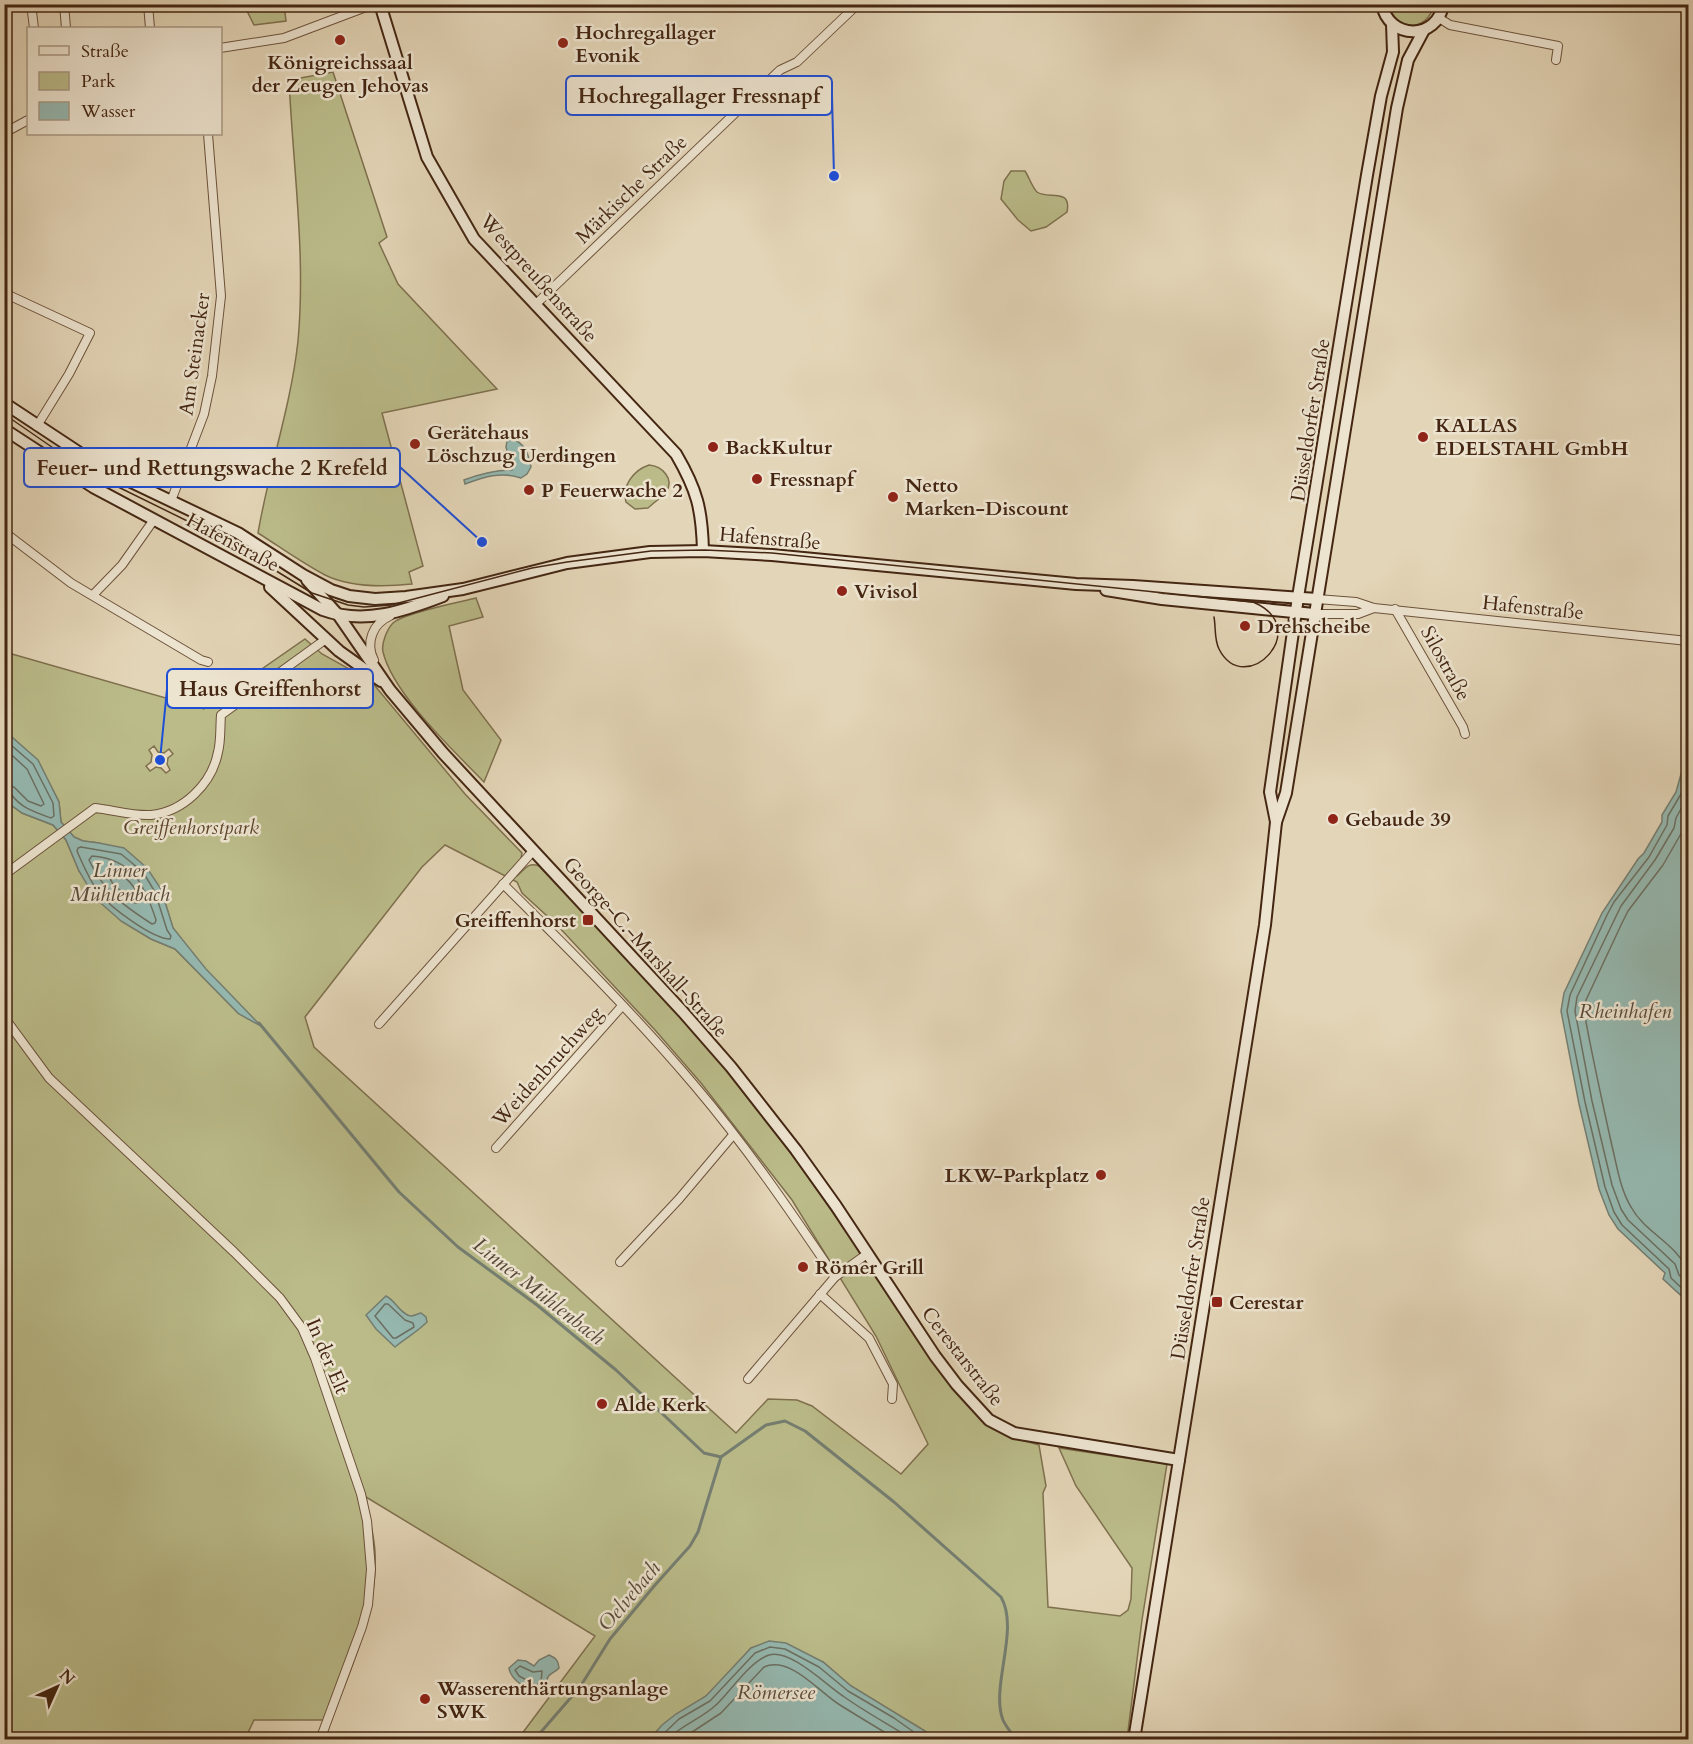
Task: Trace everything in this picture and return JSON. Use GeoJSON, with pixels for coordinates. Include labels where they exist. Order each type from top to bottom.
{"type":"FeatureCollection","features":[{"type":"Feature","properties":{"kind":"main road","name":"Westpreußenstraße"},"geometry":{"type":"LineString","coordinates":[[380,4],[427,157],[474,239],[676,454],[698,498],[703,551]]}},
{"type":"Feature","properties":{"kind":"main road"},"geometry":{"type":"LineString","coordinates":[[1382,4],[1385,15],[1392,24],[1407,32],[1424,30],[1439,18],[1443,4]]}},
{"type":"Feature","properties":{"kind":"main road","name":"Düsseldorfer Straße"},"geometry":{"type":"LineString","coordinates":[[1276,822],[1270,792],[1298,597],[1374,136],[1392,52],[1392,24]]}},
{"type":"Feature","properties":{"kind":"main road","name":"Düsseldorfer Straße"},"geometry":{"type":"LineString","coordinates":[[1134,1740],[1266,925],[1276,822],[1286,793],[1397,108],[1408,60],[1424,30]]}},
{"type":"Feature","properties":{"kind":"main road","name":"Hafenstraße"},"geometry":{"type":"LineString","coordinates":[[4,403],[104,469],[238,534],[331,590],[349,596],[375,599],[463,589]]}},
{"type":"Feature","properties":{"kind":"main road","name":"Hafenstraße"},"geometry":{"type":"LineString","coordinates":[[4,429],[70,473],[153,520],[308,603],[339,616],[377,616],[401,611],[463,589],[530,570],[567,563],[650,552],[703,551],[772,555],[1076,584],[1317,598]]}},
{"type":"Feature","properties":{"kind":"main road"},"geometry":{"type":"LineString","coordinates":[[246,568],[277,593],[326,639],[390,690]]}},
{"type":"Feature","properties":{"kind":"main road","name":"George-C.-Marshall-Straße"},"geometry":{"type":"LineString","coordinates":[[303,575],[366,648],[390,690],[443,753],[683,1012],[731,1067],[796,1149],[859,1242]]}},
{"type":"Feature","properties":{"kind":"main road","name":"Hafenstraße"},"geometry":{"type":"LineString","coordinates":[[1076,584],[1162,599],[1314,614]]}},
{"type":"Feature","properties":{"kind":"main road","name":"Cerestarstraße"},"geometry":{"type":"LineString","coordinates":[[859,1242],[935,1356],[977,1409],[999,1426],[1014,1433],[1179,1460]]}},
{"type":"Feature","properties":{"kind":"street"},"geometry":{"type":"LineString","coordinates":[[31,4],[34,27]]}},
{"type":"Feature","properties":{"kind":"street"},"geometry":{"type":"LineString","coordinates":[[64,4],[66,27]]}},
{"type":"Feature","properties":{"kind":"street"},"geometry":{"type":"LineString","coordinates":[[148,4],[150,27]]}},
{"type":"Feature","properties":{"kind":"street"},"geometry":{"type":"LineString","coordinates":[[222,48],[284,38],[374,4]]}},
{"type":"Feature","properties":{"kind":"street","name":"Märkische Straße"},"geometry":{"type":"LineString","coordinates":[[535,305],[780,70],[797,62],[858,4]]}},
{"type":"Feature","properties":{"kind":"street"},"geometry":{"type":"LineString","coordinates":[[1439,18],[1450,25],[1558,46],[1556,60]]}},
{"type":"Feature","properties":{"kind":"street"},"geometry":{"type":"LineString","coordinates":[[4,133],[27,121]]}},
{"type":"Feature","properties":{"kind":"street","name":"Am Steinacker"},"geometry":{"type":"LineString","coordinates":[[171,501],[204,414],[212,376],[221,296],[208,135]]}},
{"type":"Feature","properties":{"kind":"street"},"geometry":{"type":"LineString","coordinates":[[4,293],[90,333],[69,374],[37,426]]}},
{"type":"Feature","properties":{"kind":"street"},"geometry":{"type":"LineString","coordinates":[[93,595],[122,565],[153,520]]}},
{"type":"Feature","properties":{"kind":"street"},"geometry":{"type":"LineString","coordinates":[[4,532],[63,578],[136,623],[208,662]]}},
{"type":"Feature","properties":{"kind":"street","name":"Hafenstraße"},"geometry":{"type":"LineString","coordinates":[[1317,598],[1356,602],[1374,608],[1689,641]]}},
{"type":"Feature","properties":{"kind":"street","name":"Hafenstraße"},"geometry":{"type":"LineString","coordinates":[[1314,614],[1358,614],[1374,608]]}},
{"type":"Feature","properties":{"kind":"street","name":"Silostraße"},"geometry":{"type":"LineString","coordinates":[[1395,609],[1465,734]]}},
{"type":"Feature","properties":{"kind":"street"},"geometry":{"type":"LineString","coordinates":[[346,655],[355,657],[366,648],[380,621],[401,611]]}},
{"type":"Feature","properties":{"kind":"street"},"geometry":{"type":"LineString","coordinates":[[4,875],[95,808],[150,815],[172,810],[190,800],[205,782],[218,754],[221,715],[326,639]]}},
{"type":"Feature","properties":{"kind":"street"},"geometry":{"type":"LineString","coordinates":[[379,1024],[533,851]]}},
{"type":"Feature","properties":{"kind":"street","name":"Weidenbruchweg"},"geometry":{"type":"LineString","coordinates":[[503,884],[553,933],[696,1087],[785,1202],[835,1277]]}},
{"type":"Feature","properties":{"kind":"street","name":"Weidenbruchweg"},"geometry":{"type":"LineString","coordinates":[[496,1148],[622,1006]]}},
{"type":"Feature","properties":{"kind":"street","name":"In der Elt"},"geometry":{"type":"LineString","coordinates":[[4,1017],[49,1078],[234,1252],[280,1298],[302,1328],[315,1358],[361,1494],[367,1521],[371,1569],[368,1605],[362,1627],[320,1740]]}},
{"type":"Feature","properties":{"kind":"street"},"geometry":{"type":"LineString","coordinates":[[620,1262],[679,1199],[733,1135]]}},
{"type":"Feature","properties":{"kind":"street"},"geometry":{"type":"LineString","coordinates":[[748,1379],[835,1277],[867,1254]]}},
{"type":"Feature","properties":{"kind":"street"},"geometry":{"type":"LineString","coordinates":[[820,1294],[870,1338],[893,1384],[892,1400]]}},
{"type":"Feature","properties":{"kind":"green space"},"geometry":{"type":"Polygon","coordinates":[[[1388,4],[1434,5],[1425,21],[1411,25],[1397,20],[1388,4]]]}},
{"type":"Feature","properties":{"kind":"green space"},"geometry":{"type":"Polygon","coordinates":[[[244,5],[284,5],[286,21],[254,25],[244,5]]]}},
{"type":"Feature","properties":{"kind":"green space"},"geometry":{"type":"Polygon","coordinates":[[[333,72],[387,237],[379,243],[398,284],[497,389],[382,413],[423,566],[409,572],[412,584],[368,586],[335,579],[308,565],[258,533],[295,365],[298,341],[300,244],[289,80],[333,72]]]}},
{"type":"Feature","properties":{"kind":"green space"},"geometry":{"type":"Polygon","coordinates":[[[1011,171],[1025,171],[1037,192],[1066,199],[1067,212],[1046,227],[1031,231],[1018,220],[1001,199],[1004,181],[1011,171]]]}},
{"type":"Feature","properties":{"kind":"green space"},"geometry":{"type":"Polygon","coordinates":[[[649,465],[666,474],[668,487],[666,492],[648,508],[635,509],[626,502],[625,490],[630,479],[649,465]]]}},
{"type":"Feature","properties":{"kind":"green space"},"geometry":{"type":"Polygon","coordinates":[[[476,598],[483,617],[449,626],[463,690],[501,740],[484,782],[411,703],[389,668],[383,652],[384,641],[389,629],[399,619],[476,598]]]}},
{"type":"Feature","properties":{"kind":"green space","name":"Greiffenhorstpark"},"geometry":{"type":"Polygon","coordinates":[[[305,639],[322,654],[371,681],[465,794],[522,853],[518,875],[529,866],[539,866],[660,992],[707,1045],[786,1146],[875,1274],[924,1350],[966,1404],[995,1429],[1039,1445],[1046,1486],[1043,1493],[1048,1607],[1120,1616],[1128,1610],[1131,1599],[1132,1568],[1076,1486],[1059,1448],[1167,1464],[1142,1620],[1127,1739],[933,1739],[925,1731],[851,1686],[823,1662],[751,1648],[712,1691],[699,1702],[669,1720],[650,1739],[518,1739],[595,1636],[366,1497],[375,1552],[372,1595],[362,1637],[332,1718],[254,1720],[245,1739],[5,1739],[4,794],[11,805],[22,813],[53,825],[66,840],[79,871],[121,921],[151,939],[175,949],[239,1014],[173,928],[161,889],[99,843],[74,837],[61,822],[59,802],[38,761],[5,731],[5,652],[204,709],[305,639]],[[154,746],[149,750],[152,755],[151,762],[146,766],[150,771],[156,767],[166,773],[170,770],[167,764],[168,758],[173,754],[169,749],[164,753],[158,752],[154,746]],[[445,845],[422,867],[305,1017],[314,1047],[736,1433],[768,1399],[797,1400],[812,1406],[901,1474],[928,1444],[876,1336],[792,1200],[701,1083],[557,925],[522,893],[517,882],[445,845]]]}},
{"type":"Feature","properties":{"kind":"water"},"geometry":{"type":"Polygon","coordinates":[[[513,439],[524,447],[527,454],[531,467],[527,474],[521,478],[506,475],[493,476],[465,484],[464,480],[476,476],[512,470],[506,447],[507,441],[513,439]]]}},
{"type":"Feature","properties":{"kind":"water","name":"Linner Mühlenbach"},"geometry":{"type":"Polygon","coordinates":[[[5,731],[38,760],[59,802],[61,822],[74,837],[83,841],[124,848],[147,868],[161,889],[173,928],[206,969],[261,1026],[239,1014],[175,949],[151,939],[121,921],[95,898],[79,871],[66,840],[53,825],[22,813],[11,805],[5,794],[5,731]]]}},
{"type":"Feature","properties":{"kind":"water","name":"Rheinhafen"},"geometry":{"type":"Polygon","coordinates":[[[1688,749],[1688,1302],[1663,1279],[1665,1273],[1618,1229],[1609,1215],[1599,1189],[1579,1104],[1561,1011],[1564,993],[1602,913],[1644,853],[1662,822],[1662,815],[1676,792],[1688,749]]]}},
{"type":"Feature","properties":{"kind":"water"},"geometry":{"type":"Polygon","coordinates":[[[386,1296],[407,1315],[421,1313],[426,1317],[427,1322],[395,1347],[376,1329],[366,1315],[386,1296]]]}},
{"type":"Feature","properties":{"kind":"water","name":"Römersee"},"geometry":{"type":"Polygon","coordinates":[[[769,1641],[786,1643],[823,1662],[851,1686],[925,1731],[933,1739],[650,1739],[676,1714],[706,1696],[751,1648],[769,1641]]]}},
{"type":"Feature","properties":{"kind":"water"},"geometry":{"type":"Polygon","coordinates":[[[549,1655],[556,1660],[559,1668],[549,1676],[542,1690],[527,1689],[510,1672],[509,1668],[518,1660],[526,1661],[534,1666],[539,1660],[549,1655]]]}},
{"type":"Feature","properties":{"kind":"waterway","name":"Linner Mühlenbach"},"geometry":{"type":"LineString","coordinates":[[259,1023],[399,1192],[458,1247],[537,1305],[616,1370],[704,1453],[721,1457],[766,1425],[785,1421],[805,1431],[894,1502],[1001,1597],[1006,1610],[1008,1626],[1000,1707],[1004,1723],[1017,1740]]}},
{"type":"Feature","properties":{"kind":"waterway","name":"Oelvebach"},"geometry":{"type":"LineString","coordinates":[[534,1740],[580,1687],[610,1639],[690,1546],[698,1532],[721,1457]]}},
{"type":"Feature","properties":{"kind":"tram line"},"geometry":{"type":"LineString","coordinates":[[4,414],[108,482],[226,540],[312,593],[348,605],[364,607],[391,605],[532,568],[567,562],[651,551],[705,550],[772,553],[1253,602],[1270,614],[1278,627],[1276,642],[1269,654],[1258,663],[1244,667],[1230,663],[1217,645],[1214,617]]}},
{"type":"Feature","properties":{"kind":"place","name":"Königreichssaal der Zeugen Jehovas"},"geometry":{"type":"Point","coordinates":[340,40]}},
{"type":"Feature","properties":{"kind":"place","name":"Hochregallager Evonik"},"geometry":{"type":"Point","coordinates":[563,43]}},
{"type":"Feature","properties":{"kind":"place","name":"Hochregallager Fressnapf"},"geometry":{"type":"Point","coordinates":[834,176]}},
{"type":"Feature","properties":{"kind":"place","name":"KALLAS EDELSTAHL GmbH"},"geometry":{"type":"Point","coordinates":[1423,437]}},
{"type":"Feature","properties":{"kind":"place","name":"Gerätehaus Löschzug Uerdingen"},"geometry":{"type":"Point","coordinates":[415,444]}},
{"type":"Feature","properties":{"kind":"place","name":"BackKultur"},"geometry":{"type":"Point","coordinates":[713,447]}},
{"type":"Feature","properties":{"kind":"place","name":"Fressnapf"},"geometry":{"type":"Point","coordinates":[757,479]}},
{"type":"Feature","properties":{"kind":"place","name":"P Feuerwache 2"},"geometry":{"type":"Point","coordinates":[529,490]}},
{"type":"Feature","properties":{"kind":"place","name":"Netto Marken-Discount"},"geometry":{"type":"Point","coordinates":[893,497]}},
{"type":"Feature","properties":{"kind":"place","name":"Feuer- und Rettungswache 2 Krefeld"},"geometry":{"type":"Point","coordinates":[482,542]}},
{"type":"Feature","properties":{"kind":"place","name":"Vivisol"},"geometry":{"type":"Point","coordinates":[842,591]}},
{"type":"Feature","properties":{"kind":"place","name":"Drehscheibe"},"geometry":{"type":"Point","coordinates":[1245,626]}},
{"type":"Feature","properties":{"kind":"place","name":"Haus Greiffenhorst"},"geometry":{"type":"Point","coordinates":[160,760]}},
{"type":"Feature","properties":{"kind":"place","name":"Gebaude 39"},"geometry":{"type":"Point","coordinates":[1333,819]}},
{"type":"Feature","properties":{"kind":"place","name":"Greiffenhorst"},"geometry":{"type":"Point","coordinates":[588,920]}},
{"type":"Feature","properties":{"kind":"place","name":"LKW-Parkplatz"},"geometry":{"type":"Point","coordinates":[1101,1175]}},
{"type":"Feature","properties":{"kind":"place","name":"Römer Grill"},"geometry":{"type":"Point","coordinates":[803,1267]}},
{"type":"Feature","properties":{"kind":"place","name":"Cerestar"},"geometry":{"type":"Point","coordinates":[1217,1302]}},
{"type":"Feature","properties":{"kind":"place","name":"Alde Kerk"},"geometry":{"type":"Point","coordinates":[602,1404]}},
{"type":"Feature","properties":{"kind":"place","name":"Wasserenthärtungsanlage SWK"},"geometry":{"type":"Point","coordinates":[425,1699]}}]}
